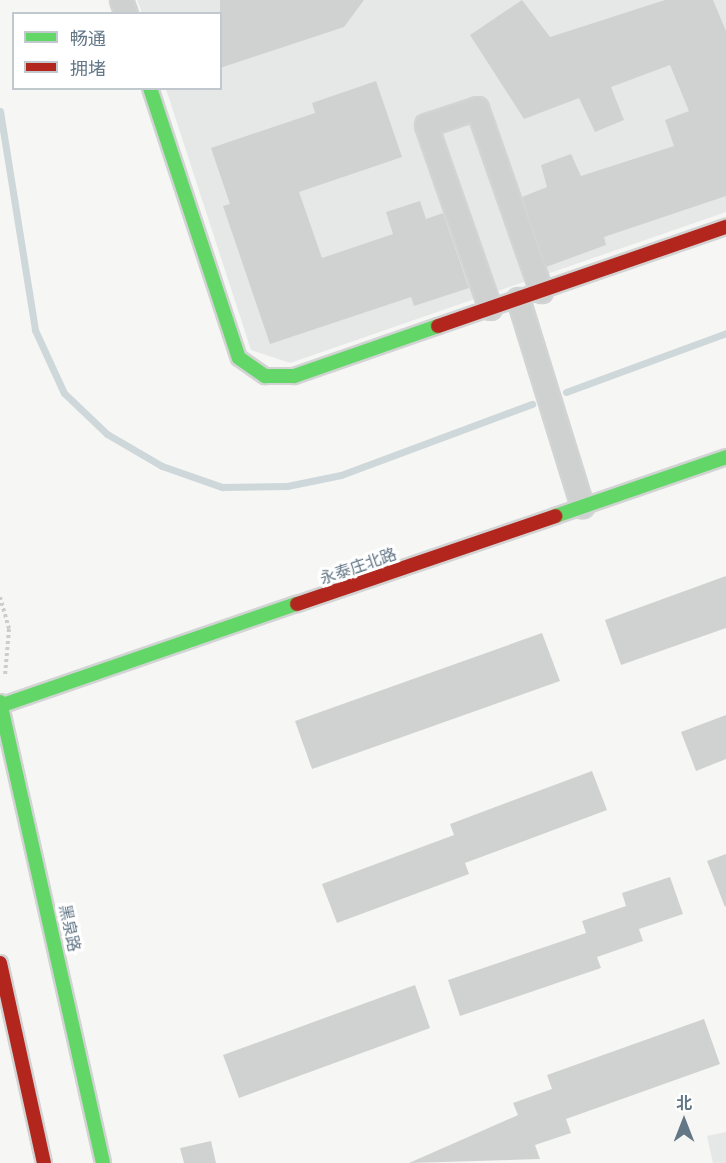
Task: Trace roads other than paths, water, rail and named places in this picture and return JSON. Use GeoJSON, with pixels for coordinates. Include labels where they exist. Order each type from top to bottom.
{"type":"FeatureCollection","features":[{"type":"Feature","properties":{"kind":"street"},"geometry":{"type":"LineString","coordinates":[[151,90],[239,358],[250,370],[294,376],[726,227]]}},
{"type":"Feature","properties":{"kind":"street"},"geometry":{"type":"LineString","coordinates":[[490,308],[426,125],[477,108],[541,291]]}},
{"type":"Feature","properties":{"kind":"street"},"geometry":{"type":"LineString","coordinates":[[518,298],[582,507]]}},
{"type":"Feature","properties":{"kind":"street","name":"永泰庄北路"},"geometry":{"type":"LineString","coordinates":[[0,704],[726,457]]}},
{"type":"Feature","properties":{"kind":"street","name":"黑泉路"},"geometry":{"type":"LineString","coordinates":[[0,704],[103,1163]]}},
{"type":"Feature","properties":{"kind":"street"},"geometry":{"type":"LineString","coordinates":[[0,963],[44,1163]]}},
{"type":"Feature","properties":{"kind":"waterway"},"geometry":{"type":"LineString","coordinates":[[0,111],[35,330],[64,393],[107,434],[162,466],[222,487],[287,486],[341,475],[532,404]]}},
{"type":"Feature","properties":{"kind":"waterway"},"geometry":{"type":"LineString","coordinates":[[566,392],[726,333]]}}]}
